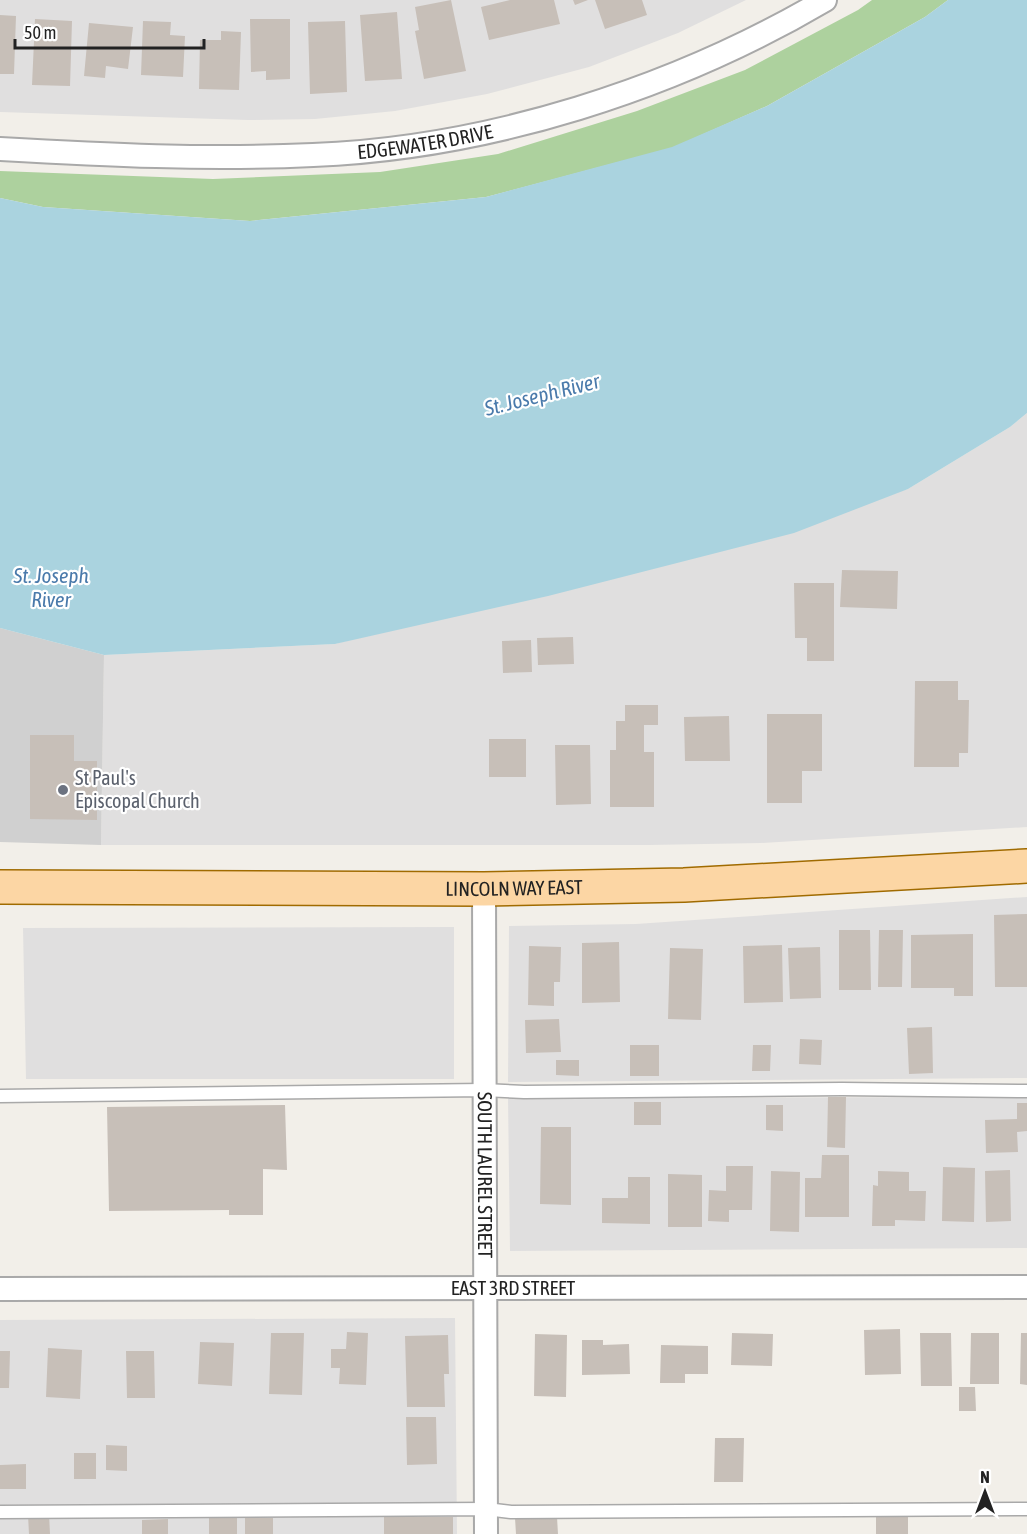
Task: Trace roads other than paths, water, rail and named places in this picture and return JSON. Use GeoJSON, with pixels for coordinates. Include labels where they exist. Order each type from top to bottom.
{"type":"FeatureCollection","features":[{"type":"Feature","properties":{"kind":"main road","name":"LINCOLN WAY EAST"},"geometry":{"type":"LineString","coordinates":[[0,887],[484,889],[684,885],[1027,866]]}},
{"type":"Feature","properties":{"kind":"street","name":"EDGEWATER DRIVE"},"geometry":{"type":"LineString","coordinates":[[0,149],[238,157],[366,151],[458,138],[617,96],[711,60],[825,0]]}},
{"type":"Feature","properties":{"kind":"street","name":"SOUTH LAUREL STREET"},"geometry":{"type":"LineString","coordinates":[[484,889],[486,1534]]}},
{"type":"Feature","properties":{"kind":"street","name":"EAST 3RD STREET"},"geometry":{"type":"LineString","coordinates":[[0,1289],[1027,1287]]}},
{"type":"Feature","properties":{"kind":"lane"},"geometry":{"type":"LineString","coordinates":[[0,1096],[484,1090],[524,1092],[830,1089],[1027,1091]]}},
{"type":"Feature","properties":{"kind":"lane"},"geometry":{"type":"LineString","coordinates":[[0,1512],[1027,1509]]}},
{"type":"Feature","properties":{"kind":"water","name":"St. Joseph River"},"geometry":{"type":"Polygon","coordinates":[[[948,0],[1027,0],[1027,413],[1010,427],[908,489],[794,533],[548,596],[335,644],[104,655],[0,628],[0,198],[43,207],[250,221],[486,197],[672,147],[767,106],[925,17],[948,0]]]}},
{"type":"Feature","properties":{"kind":"place","name":"St Paul's Episcopal Church"},"geometry":{"type":"Point","coordinates":[63,790]}}]}
